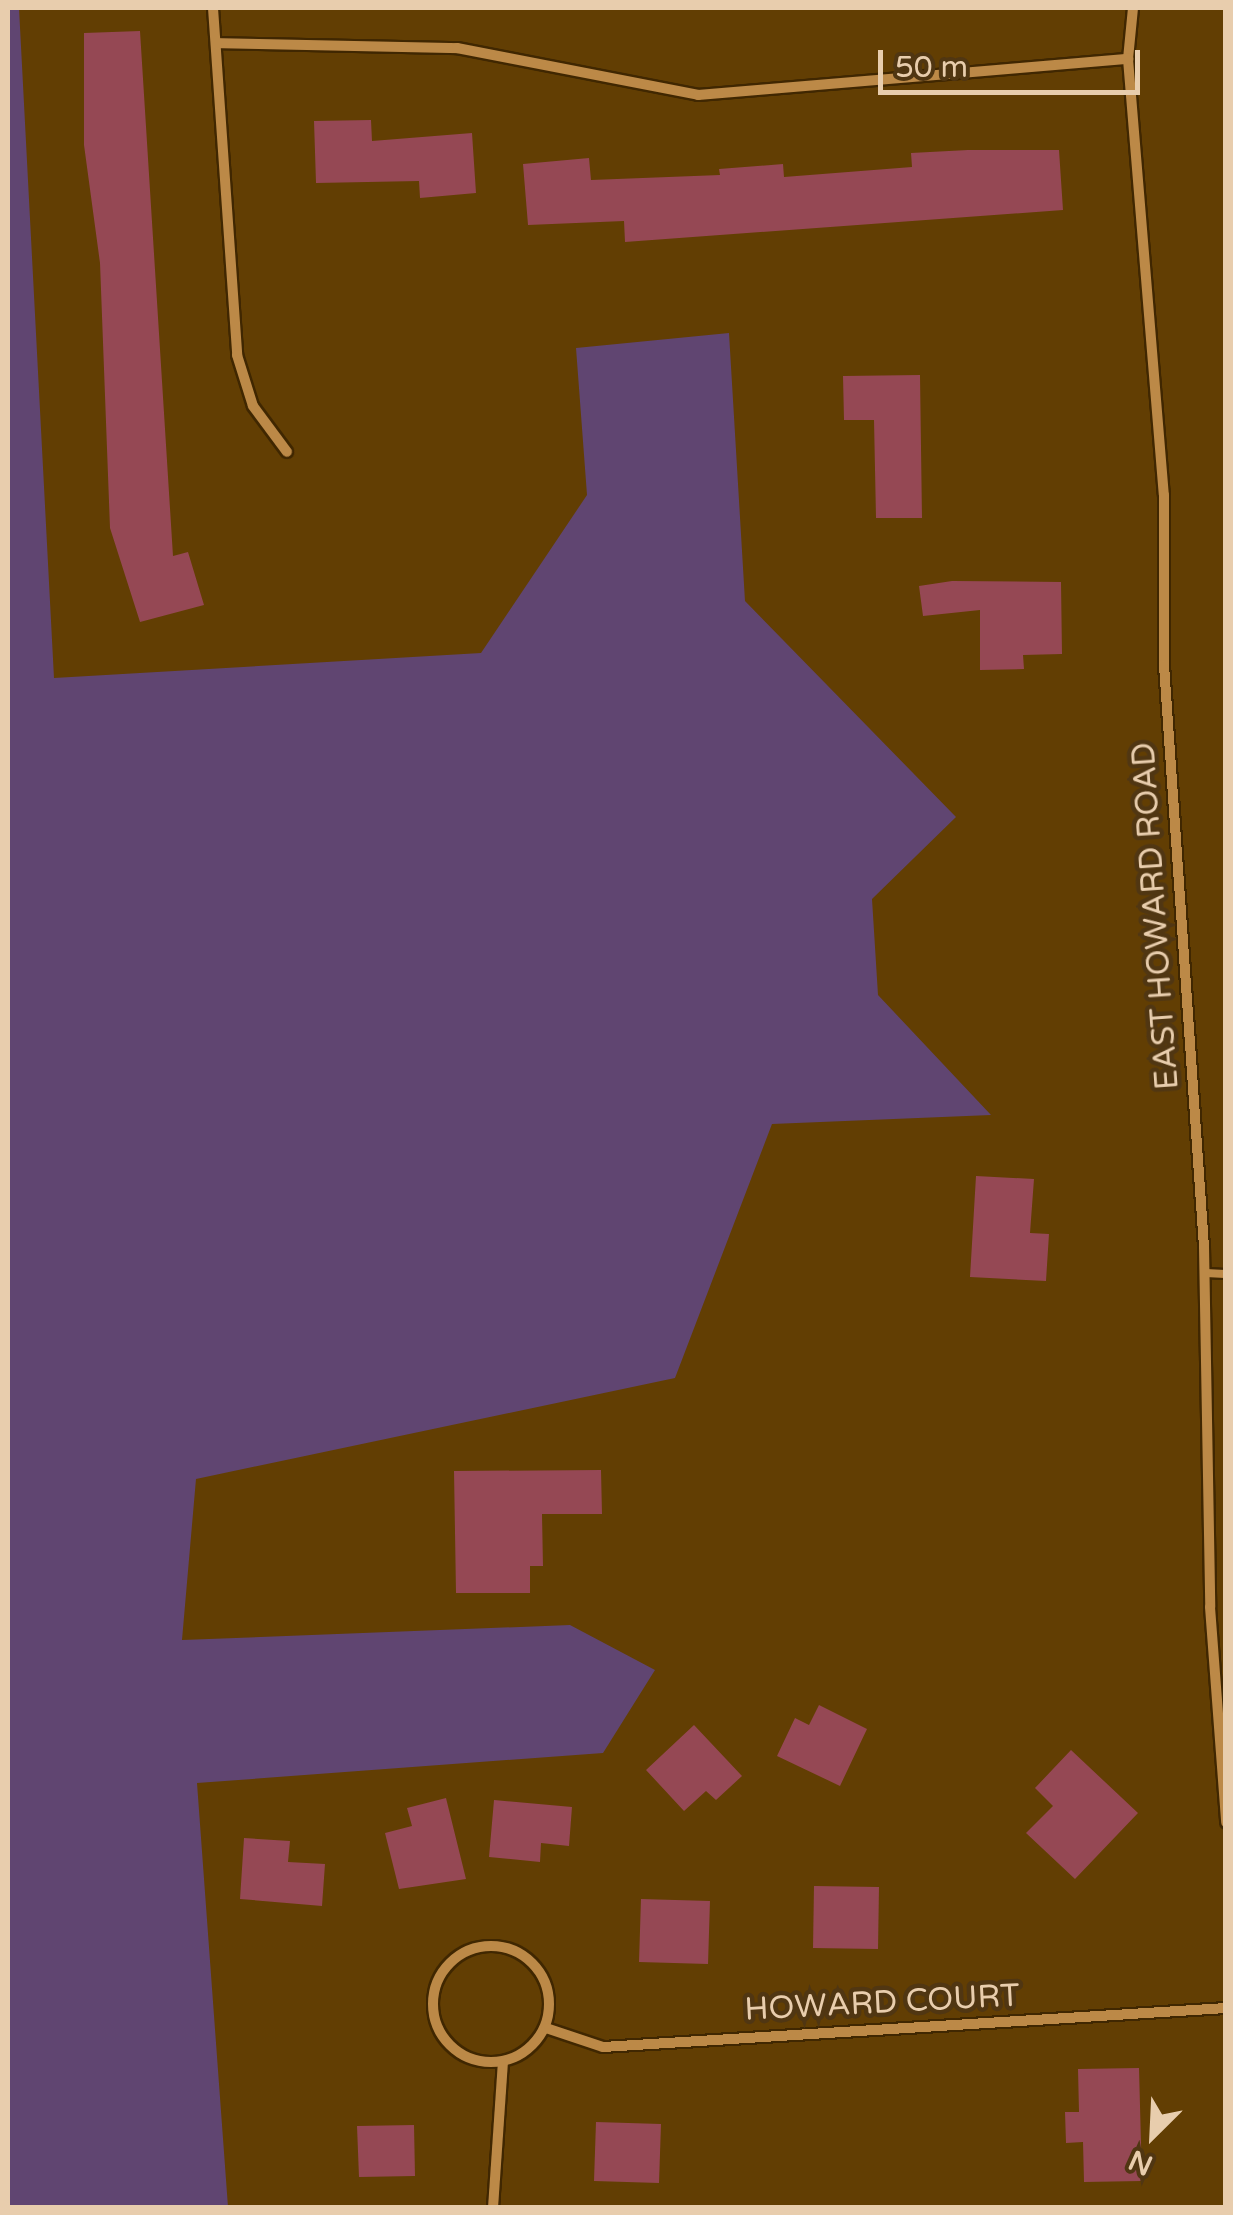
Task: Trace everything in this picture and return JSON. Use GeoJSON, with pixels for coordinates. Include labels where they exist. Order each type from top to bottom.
{"type":"FeatureCollection","features":[{"type":"Feature","properties":{"kind":"street"},"geometry":{"type":"LineString","coordinates":[[213,8],[237,355],[254,406],[286,452]]}},
{"type":"Feature","properties":{"kind":"street","name":"EAST HOWARD ROAD"},"geometry":{"type":"LineString","coordinates":[[1134,8],[1128,58],[1164,494],[1164,665],[1205,1273],[1210,1608],[1226,1822]]}},
{"type":"Feature","properties":{"kind":"street"},"geometry":{"type":"LineString","coordinates":[[216,44],[457,48],[698,94],[1128,58]]}},
{"type":"Feature","properties":{"kind":"street"},"geometry":{"type":"LineString","coordinates":[[494,1945],[521,1953],[542,1973],[550,2000],[546,2028],[528,2051],[502,2062],[474,2061],[450,2046],[435,2022],[433,1994],[455,1960],[494,1945]]}},
{"type":"Feature","properties":{"kind":"street","name":"HOWARD COURT"},"geometry":{"type":"LineString","coordinates":[[546,2028],[603,2047],[1226,2008]]}},
{"type":"Feature","properties":{"kind":"street"},"geometry":{"type":"LineString","coordinates":[[493,2208],[502,2062]]}},
{"type":"Feature","properties":{"kind":"lane"},"geometry":{"type":"LineString","coordinates":[[1205,1273],[1226,1274]]}},
{"type":"Feature","properties":{"kind":"shaded area"},"geometry":{"type":"Polygon","coordinates":[[[8,8],[19,8],[54,678],[481,653],[587,495],[576,348],[729,333],[745,601],[956,817],[872,899],[878,995],[991,1115],[772,1124],[675,1378],[196,1479],[182,1640],[570,1625],[655,1670],[603,1753],[197,1783],[228,2207],[8,2207],[8,8]]]}},
{"type":"Feature","properties":{"kind":"building"},"geometry":{"type":"Polygon","coordinates":[[[140,31],[173,556],[188,552],[204,605],[140,622],[110,528],[100,263],[84,145],[84,33],[140,31]]]}},
{"type":"Feature","properties":{"kind":"building"},"geometry":{"type":"Polygon","coordinates":[[[371,120],[372,141],[472,133],[476,193],[420,198],[419,181],[316,183],[314,121],[371,120]]]}},
{"type":"Feature","properties":{"kind":"building"},"geometry":{"type":"Polygon","coordinates":[[[1059,150],[1063,210],[625,242],[624,221],[528,225],[523,164],[589,158],[591,180],[720,175],[719,169],[783,164],[784,177],[912,167],[911,153],[1059,150]]]}},
{"type":"Feature","properties":{"kind":"building"},"geometry":{"type":"Polygon","coordinates":[[[920,375],[922,518],[876,518],[874,420],[844,420],[843,376],[920,375]]]}},
{"type":"Feature","properties":{"kind":"building"},"geometry":{"type":"Polygon","coordinates":[[[952,581],[1061,582],[1062,654],[1023,655],[1024,669],[980,670],[980,610],[923,616],[919,586],[952,581]]]}},
{"type":"Feature","properties":{"kind":"building"},"geometry":{"type":"Polygon","coordinates":[[[976,1176],[1034,1179],[1030,1233],[1049,1234],[1046,1281],[970,1277],[976,1176]]]}},
{"type":"Feature","properties":{"kind":"building"},"geometry":{"type":"Polygon","coordinates":[[[601,1470],[602,1514],[542,1514],[543,1566],[530,1566],[530,1593],[456,1593],[454,1471],[601,1470]]]}},
{"type":"Feature","properties":{"kind":"building"},"geometry":{"type":"Polygon","coordinates":[[[819,1705],[867,1729],[840,1786],[777,1756],[795,1718],[809,1725],[819,1705]]]}},
{"type":"Feature","properties":{"kind":"building"},"geometry":{"type":"Polygon","coordinates":[[[694,1725],[742,1776],[716,1800],[706,1791],[684,1811],[646,1770],[694,1725]]]}},
{"type":"Feature","properties":{"kind":"building"},"geometry":{"type":"Polygon","coordinates":[[[1071,1750],[1138,1813],[1075,1879],[1026,1833],[1053,1806],[1035,1788],[1071,1750]]]}},
{"type":"Feature","properties":{"kind":"building"},"geometry":{"type":"Polygon","coordinates":[[[446,1798],[466,1879],[399,1889],[385,1833],[412,1826],[407,1808],[446,1798]]]}},
{"type":"Feature","properties":{"kind":"building"},"geometry":{"type":"Polygon","coordinates":[[[494,1800],[572,1807],[569,1846],[541,1843],[540,1862],[489,1857],[494,1800]]]}},
{"type":"Feature","properties":{"kind":"building"},"geometry":{"type":"Polygon","coordinates":[[[244,1838],[290,1841],[288,1862],[325,1864],[322,1906],[240,1899],[244,1838]]]}},
{"type":"Feature","properties":{"kind":"building"},"geometry":{"type":"Polygon","coordinates":[[[814,1886],[879,1887],[878,1949],[813,1948],[814,1886]]]}},
{"type":"Feature","properties":{"kind":"building"},"geometry":{"type":"Polygon","coordinates":[[[641,1899],[710,1901],[708,1964],[639,1962],[641,1899]]]}},
{"type":"Feature","properties":{"kind":"building"},"geometry":{"type":"Polygon","coordinates":[[[1139,2068],[1142,2181],[1084,2182],[1083,2142],[1066,2143],[1065,2112],[1079,2112],[1078,2069],[1139,2068]]]}},
{"type":"Feature","properties":{"kind":"building"},"geometry":{"type":"Polygon","coordinates":[[[596,2122],[661,2124],[659,2183],[594,2181],[596,2122]]]}},
{"type":"Feature","properties":{"kind":"building"},"geometry":{"type":"Polygon","coordinates":[[[414,2125],[415,2176],[359,2177],[357,2126],[414,2125]]]}}]}
